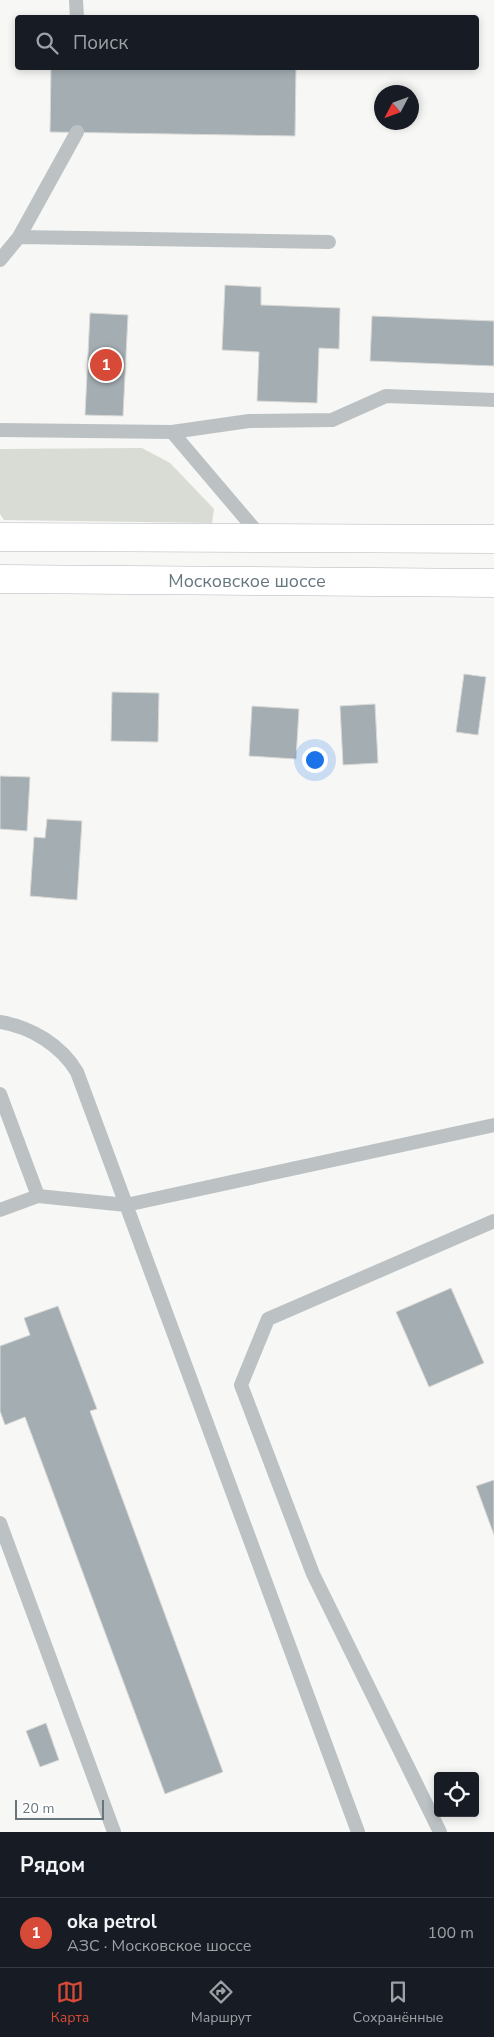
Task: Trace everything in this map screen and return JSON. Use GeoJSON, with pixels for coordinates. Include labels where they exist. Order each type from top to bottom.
{"type":"FeatureCollection","features":[{"type":"Feature","properties":{"kind":"main road"},"geometry":{"type":"LineString","coordinates":[[0,536],[494,539]]}},
{"type":"Feature","properties":{"kind":"main road","name":"Московское шоссе"},"geometry":{"type":"LineString","coordinates":[[0,579],[494,583]]}},
{"type":"Feature","properties":{"kind":"lane"},"geometry":{"type":"LineString","coordinates":[[76,0],[77,15]]}},
{"type":"Feature","properties":{"kind":"lane"},"geometry":{"type":"LineString","coordinates":[[0,260],[19,237],[77,132]]}},
{"type":"Feature","properties":{"kind":"lane"},"geometry":{"type":"LineString","coordinates":[[19,237],[329,242]]}},
{"type":"Feature","properties":{"kind":"lane"},"geometry":{"type":"LineString","coordinates":[[0,430],[172,432],[250,421],[332,420],[386,396],[494,400]]}},
{"type":"Feature","properties":{"kind":"lane"},"geometry":{"type":"LineString","coordinates":[[172,432],[262,538]]}},
{"type":"Feature","properties":{"kind":"lane"},"geometry":{"type":"LineString","coordinates":[[0,1022],[16,1026],[47,1040],[68,1058],[77,1072],[358,1832]]}},
{"type":"Feature","properties":{"kind":"lane"},"geometry":{"type":"LineString","coordinates":[[0,1094],[38,1196]]}},
{"type":"Feature","properties":{"kind":"lane"},"geometry":{"type":"LineString","coordinates":[[0,1210],[38,1196],[126,1205],[494,1125]]}},
{"type":"Feature","properties":{"kind":"lane"},"geometry":{"type":"LineString","coordinates":[[440,1832],[313,1574],[241,1385],[268,1319],[494,1221]]}},
{"type":"Feature","properties":{"kind":"lane"},"geometry":{"type":"LineString","coordinates":[[0,1523],[114,1832]]}},
{"type":"Feature","properties":{"kind":"shaded area"},"geometry":{"type":"Polygon","coordinates":[[[142,448],[170,463],[214,509],[212,523],[4,520],[0,514],[0,449],[142,448]]]}},
{"type":"Feature","properties":{"kind":"building"},"geometry":{"type":"Polygon","coordinates":[[[51,70],[296,70],[295,136],[50,132],[51,70]]]}},
{"type":"Feature","properties":{"kind":"building"},"geometry":{"type":"Polygon","coordinates":[[[225,285],[261,287],[261,305],[340,308],[339,349],[319,348],[317,403],[257,401],[259,352],[222,350],[225,285]]]}},
{"type":"Feature","properties":{"kind":"building"},"geometry":{"type":"Polygon","coordinates":[[[90,313],[128,315],[123,416],[85,415],[90,313]]]}},
{"type":"Feature","properties":{"kind":"building"},"geometry":{"type":"Polygon","coordinates":[[[372,316],[494,321],[494,366],[370,361],[372,316]]]}},
{"type":"Feature","properties":{"kind":"building"},"geometry":{"type":"Polygon","coordinates":[[[464,674],[486,677],[478,735],[456,732],[464,674]]]}},
{"type":"Feature","properties":{"kind":"building"},"geometry":{"type":"Polygon","coordinates":[[[112,692],[159,693],[158,742],[111,741],[112,692]]]}},
{"type":"Feature","properties":{"kind":"building"},"geometry":{"type":"Polygon","coordinates":[[[375,704],[378,763],[343,765],[340,706],[375,704]]]}},
{"type":"Feature","properties":{"kind":"building"},"geometry":{"type":"Polygon","coordinates":[[[252,706],[299,709],[296,759],[249,756],[252,706]]]}},
{"type":"Feature","properties":{"kind":"building"},"geometry":{"type":"Polygon","coordinates":[[[0,776],[30,777],[27,831],[0,829],[0,776]]]}},
{"type":"Feature","properties":{"kind":"building"},"geometry":{"type":"Polygon","coordinates":[[[47,819],[82,821],[77,900],[30,896],[34,837],[45,838],[47,819]]]}},
{"type":"Feature","properties":{"kind":"building"},"geometry":{"type":"Polygon","coordinates":[[[451,1288],[484,1363],[429,1387],[396,1312],[451,1288]]]}},
{"type":"Feature","properties":{"kind":"building"},"geometry":{"type":"Polygon","coordinates":[[[58,1306],[97,1409],[90,1411],[223,1772],[165,1794],[25,1417],[5,1425],[0,1411],[0,1346],[30,1335],[24,1318],[58,1306]]]}},
{"type":"Feature","properties":{"kind":"building"},"geometry":{"type":"Polygon","coordinates":[[[494,1480],[494,1535],[476,1486],[494,1480]]]}},
{"type":"Feature","properties":{"kind":"building"},"geometry":{"type":"Polygon","coordinates":[[[46,1723],[59,1760],[40,1767],[26,1731],[46,1723]]]}},
{"type":"Feature","properties":{"kind":"place","name":"oka petrol"},"geometry":{"type":"Point","coordinates":[106,365]}}]}
